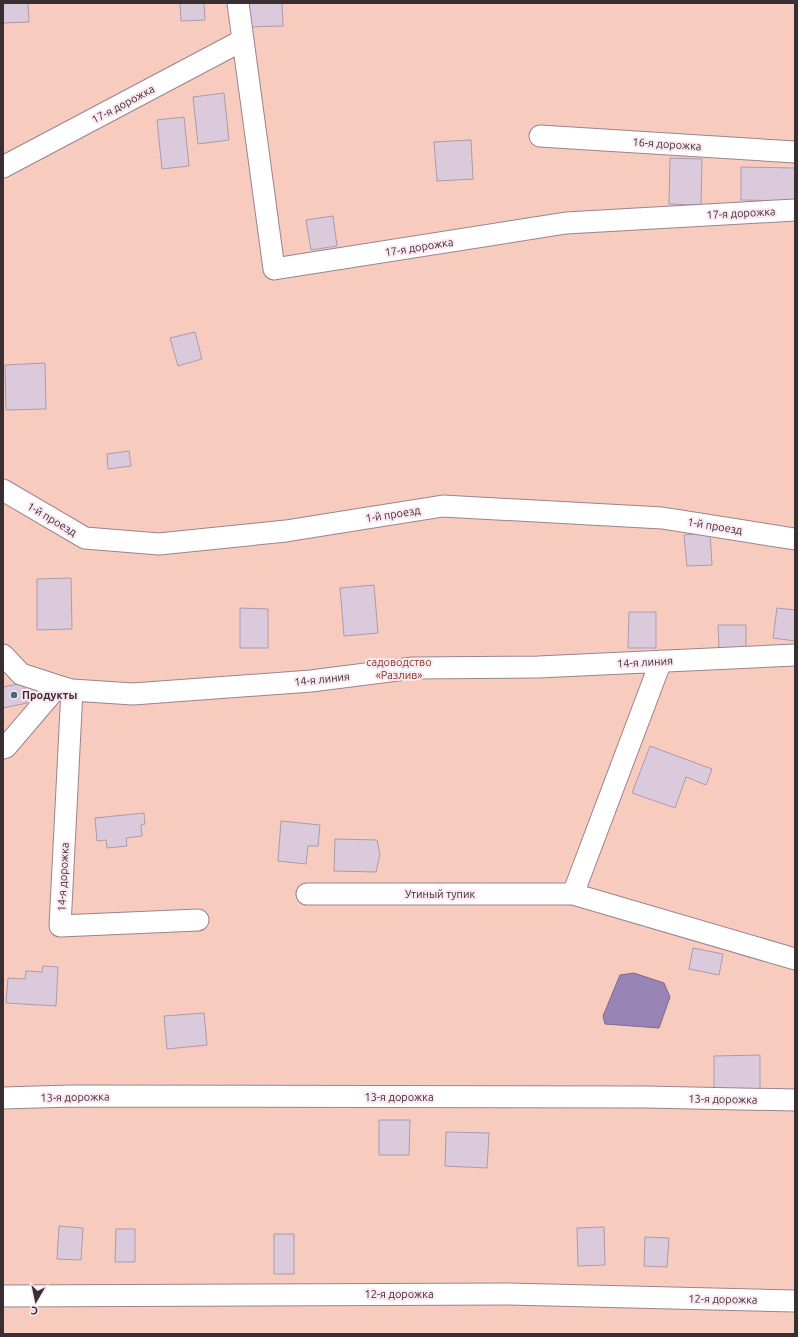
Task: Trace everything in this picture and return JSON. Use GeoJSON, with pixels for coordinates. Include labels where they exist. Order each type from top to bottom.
{"type":"FeatureCollection","features":[{"type":"Feature","properties":{"kind":"street","name":"17-я дорожка"},"geometry":{"type":"LineString","coordinates":[[238,3],[274,269],[566,223],[795,210]]}},
{"type":"Feature","properties":{"kind":"street","name":"17-я дорожка"},"geometry":{"type":"LineString","coordinates":[[3,167],[244,40]]}},
{"type":"Feature","properties":{"kind":"street","name":"16-я дорожка"},"geometry":{"type":"LineString","coordinates":[[540,136],[795,152]]}},
{"type":"Feature","properties":{"kind":"street","name":"1-й проезд"},"geometry":{"type":"LineString","coordinates":[[3,490],[85,538],[159,544],[286,531],[442,506],[662,518],[795,538]]}},
{"type":"Feature","properties":{"kind":"street","name":"14-я линия"},"geometry":{"type":"LineString","coordinates":[[3,655],[21,674],[65,688],[133,694],[311,681],[413,668],[538,668],[795,655]]}},
{"type":"Feature","properties":{"kind":"street"},"geometry":{"type":"LineString","coordinates":[[573,894],[661,661]]}},
{"type":"Feature","properties":{"kind":"street"},"geometry":{"type":"LineString","coordinates":[[3,748],[6,747],[65,688]]}},
{"type":"Feature","properties":{"kind":"street","name":"14-я дорожка"},"geometry":{"type":"LineString","coordinates":[[65,688],[60,926],[198,920]]}},
{"type":"Feature","properties":{"kind":"street","name":"Утиный тупик"},"geometry":{"type":"LineString","coordinates":[[307,894],[573,894],[795,959]]}},
{"type":"Feature","properties":{"kind":"street","name":"13-я дорожка"},"geometry":{"type":"LineString","coordinates":[[3,1098],[72,1096],[645,1097],[795,1100]]}},
{"type":"Feature","properties":{"kind":"street","name":"12-я дорожка"},"geometry":{"type":"LineString","coordinates":[[3,1296],[508,1294],[795,1301]]}},
{"type":"Feature","properties":{"kind":"green space","name":"садоводство «Разлив»"},"geometry":{"type":"Polygon","coordinates":[[[3,3],[795,3],[795,1334],[3,1334],[3,3]]]}},
{"type":"Feature","properties":{"kind":"shaded area"},"geometry":{"type":"Polygon","coordinates":[[[634,973],[664,983],[670,997],[659,1028],[605,1024],[603,1016],[620,975],[634,973]]]}},
{"type":"Feature","properties":{"kind":"building"},"geometry":{"type":"Polygon","coordinates":[[[3,3],[28,3],[29,22],[3,23],[3,3]]]}},
{"type":"Feature","properties":{"kind":"building"},"geometry":{"type":"Polygon","coordinates":[[[180,3],[204,3],[205,20],[181,21],[180,3]]]}},
{"type":"Feature","properties":{"kind":"building"},"geometry":{"type":"Polygon","coordinates":[[[246,3],[282,3],[283,26],[248,27],[246,3]]]}},
{"type":"Feature","properties":{"kind":"building"},"geometry":{"type":"Polygon","coordinates":[[[224,93],[229,140],[198,144],[193,97],[224,93]]]}},
{"type":"Feature","properties":{"kind":"building"},"geometry":{"type":"Polygon","coordinates":[[[184,117],[189,166],[162,169],[157,120],[184,117]]]}},
{"type":"Feature","properties":{"kind":"building"},"geometry":{"type":"Polygon","coordinates":[[[471,140],[473,179],[437,181],[434,142],[471,140]]]}},
{"type":"Feature","properties":{"kind":"building"},"geometry":{"type":"Polygon","coordinates":[[[670,158],[702,159],[701,205],[669,204],[670,158]]]}},
{"type":"Feature","properties":{"kind":"building"},"geometry":{"type":"Polygon","coordinates":[[[741,167],[795,168],[795,201],[741,200],[741,167]]]}},
{"type":"Feature","properties":{"kind":"building"},"geometry":{"type":"Polygon","coordinates":[[[333,216],[337,246],[311,250],[306,220],[333,216]]]}},
{"type":"Feature","properties":{"kind":"building"},"geometry":{"type":"Polygon","coordinates":[[[195,332],[202,359],[178,366],[170,338],[195,332]]]}},
{"type":"Feature","properties":{"kind":"building"},"geometry":{"type":"Polygon","coordinates":[[[45,363],[46,409],[6,410],[5,365],[45,363]]]}},
{"type":"Feature","properties":{"kind":"building"},"geometry":{"type":"Polygon","coordinates":[[[129,451],[131,466],[108,469],[107,454],[129,451]]]}},
{"type":"Feature","properties":{"kind":"building"},"geometry":{"type":"Polygon","coordinates":[[[710,533],[712,565],[687,566],[684,535],[710,533]]]}},
{"type":"Feature","properties":{"kind":"building"},"geometry":{"type":"Polygon","coordinates":[[[71,578],[72,629],[37,630],[37,579],[71,578]]]}},
{"type":"Feature","properties":{"kind":"building"},"geometry":{"type":"Polygon","coordinates":[[[374,585],[378,633],[344,636],[340,588],[374,585]]]}},
{"type":"Feature","properties":{"kind":"building"},"geometry":{"type":"Polygon","coordinates":[[[240,608],[268,609],[268,648],[240,648],[240,608]]]}},
{"type":"Feature","properties":{"kind":"building"},"geometry":{"type":"Polygon","coordinates":[[[777,608],[795,610],[795,641],[773,638],[777,608]]]}},
{"type":"Feature","properties":{"kind":"building"},"geometry":{"type":"Polygon","coordinates":[[[629,612],[656,612],[656,648],[628,648],[629,612]]]}},
{"type":"Feature","properties":{"kind":"building"},"geometry":{"type":"Polygon","coordinates":[[[718,625],[746,625],[746,648],[719,648],[718,625]]]}},
{"type":"Feature","properties":{"kind":"building","name":"Продукты"},"geometry":{"type":"Polygon","coordinates":[[[23,683],[27,703],[3,708],[3,687],[23,683]]]}},
{"type":"Feature","properties":{"kind":"building"},"geometry":{"type":"Polygon","coordinates":[[[650,746],[712,769],[706,785],[686,777],[675,808],[632,793],[650,746]]]}},
{"type":"Feature","properties":{"kind":"building"},"geometry":{"type":"Polygon","coordinates":[[[144,813],[145,824],[141,825],[142,836],[126,838],[127,846],[107,848],[106,840],[97,841],[95,818],[144,813]]]}},
{"type":"Feature","properties":{"kind":"building"},"geometry":{"type":"Polygon","coordinates":[[[281,821],[320,825],[318,846],[308,846],[306,864],[278,861],[281,821]]]}},
{"type":"Feature","properties":{"kind":"building"},"geometry":{"type":"Polygon","coordinates":[[[335,839],[377,840],[380,854],[376,872],[334,871],[335,839]]]}},
{"type":"Feature","properties":{"kind":"building"},"geometry":{"type":"Polygon","coordinates":[[[693,948],[723,954],[719,975],[689,969],[693,948]]]}},
{"type":"Feature","properties":{"kind":"building"},"geometry":{"type":"Polygon","coordinates":[[[43,966],[58,967],[56,1006],[6,1003],[8,978],[25,979],[26,971],[42,972],[43,966]]]}},
{"type":"Feature","properties":{"kind":"building"},"geometry":{"type":"Polygon","coordinates":[[[204,1013],[207,1045],[167,1049],[164,1016],[204,1013]]]}},
{"type":"Feature","properties":{"kind":"building"},"geometry":{"type":"Polygon","coordinates":[[[760,1055],[760,1090],[714,1090],[714,1056],[760,1055]]]}},
{"type":"Feature","properties":{"kind":"building"},"geometry":{"type":"Polygon","coordinates":[[[379,1120],[410,1120],[409,1155],[379,1155],[379,1120]]]}},
{"type":"Feature","properties":{"kind":"building"},"geometry":{"type":"Polygon","coordinates":[[[446,1132],[489,1133],[487,1168],[445,1166],[446,1132]]]}},
{"type":"Feature","properties":{"kind":"building"},"geometry":{"type":"Polygon","coordinates":[[[59,1226],[83,1228],[81,1260],[57,1259],[59,1226]]]}},
{"type":"Feature","properties":{"kind":"building"},"geometry":{"type":"Polygon","coordinates":[[[604,1227],[605,1265],[578,1266],[577,1228],[604,1227]]]}},
{"type":"Feature","properties":{"kind":"building"},"geometry":{"type":"Polygon","coordinates":[[[116,1229],[135,1229],[135,1262],[115,1262],[116,1229]]]}},
{"type":"Feature","properties":{"kind":"building"},"geometry":{"type":"Polygon","coordinates":[[[274,1234],[294,1234],[294,1274],[274,1274],[274,1234]]]}},
{"type":"Feature","properties":{"kind":"building"},"geometry":{"type":"Polygon","coordinates":[[[645,1237],[669,1238],[667,1267],[644,1266],[645,1237]]]}},
{"type":"Feature","properties":{"kind":"place","name":"Продукты"},"geometry":{"type":"Point","coordinates":[14,695]}}]}
